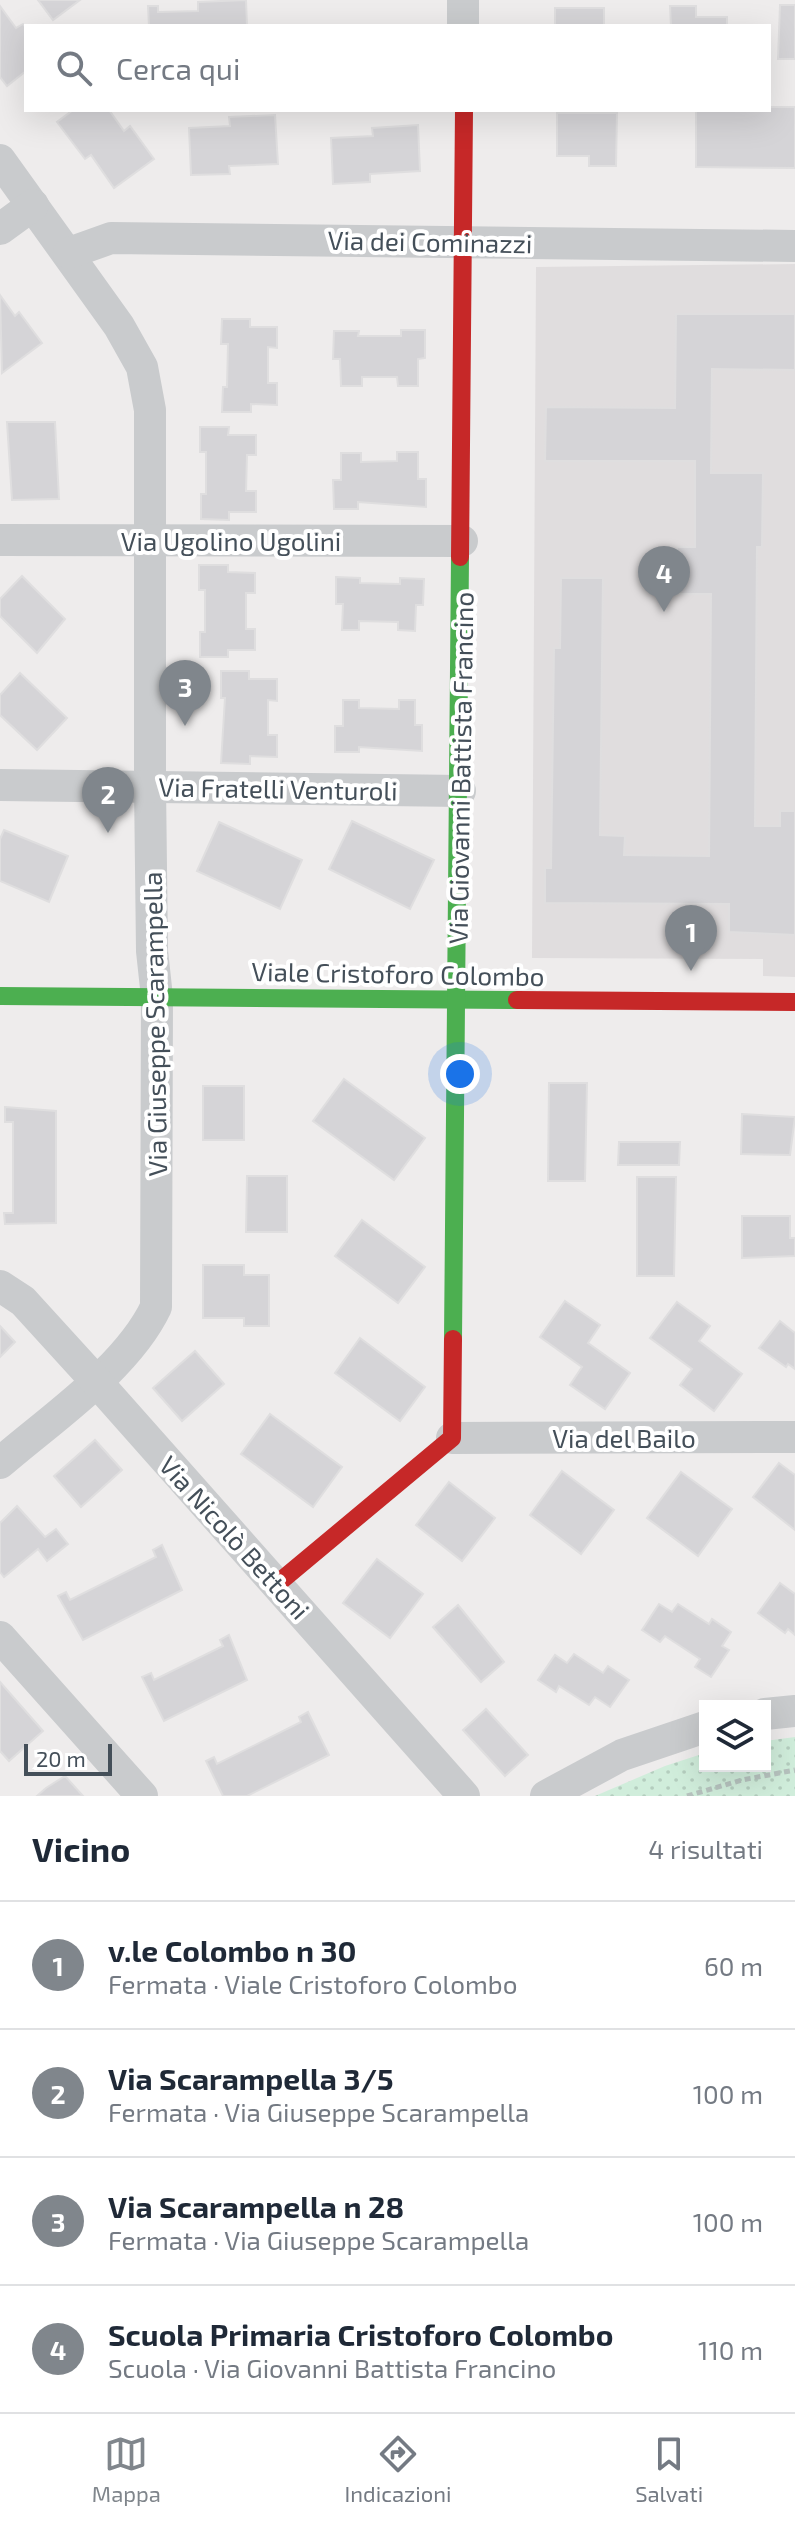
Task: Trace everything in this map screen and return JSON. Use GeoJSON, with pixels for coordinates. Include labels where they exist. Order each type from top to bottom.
{"type":"FeatureCollection","features":[{"type":"Feature","properties":{"kind":"street"},"geometry":{"type":"LineString","coordinates":[[463,0],[463,24]]}},
{"type":"Feature","properties":{"kind":"street","name":"Via Giovanni Battista Francino"},"geometry":{"type":"LineString","coordinates":[[452,1438],[464,112]]}},
{"type":"Feature","properties":{"kind":"street","name":"Via Giuseppe Scarampella"},"geometry":{"type":"LineString","coordinates":[[0,160],[69,253],[142,367],[150,410],[150,785],[152,951],[157,997],[156,1307],[143,1334],[125,1357],[0,1463]]}},
{"type":"Feature","properties":{"kind":"street"},"geometry":{"type":"LineString","coordinates":[[0,229],[33,205]]}},
{"type":"Feature","properties":{"kind":"street","name":"Via dei Cominazzi"},"geometry":{"type":"LineString","coordinates":[[69,253],[111,238],[795,246]]}},
{"type":"Feature","properties":{"kind":"street","name":"Via Ugolino Ugolini"},"geometry":{"type":"LineString","coordinates":[[0,540],[462,541]]}},
{"type":"Feature","properties":{"kind":"street","name":"Via Fratelli Venturoli"},"geometry":{"type":"LineString","coordinates":[[0,785],[460,791]]}},
{"type":"Feature","properties":{"kind":"street","name":"Viale Cristoforo Colombo"},"geometry":{"type":"LineString","coordinates":[[0,996],[795,1002]]}},
{"type":"Feature","properties":{"kind":"street","name":"Via Nicolò Bettoni"},"geometry":{"type":"LineString","coordinates":[[0,1286],[23,1301],[95,1380],[464,1796]]}},
{"type":"Feature","properties":{"kind":"street","name":"Via del Bailo"},"geometry":{"type":"LineString","coordinates":[[452,1438],[795,1437]]}},
{"type":"Feature","properties":{"kind":"street"},"geometry":{"type":"LineString","coordinates":[[277,1584],[452,1438]]}},
{"type":"Feature","properties":{"kind":"street"},"geometry":{"type":"LineString","coordinates":[[0,1637],[142,1796]]}},
{"type":"Feature","properties":{"kind":"street"},"geometry":{"type":"LineString","coordinates":[[771,1713],[795,1711]]}},
{"type":"Feature","properties":{"kind":"street"},"geometry":{"type":"LineString","coordinates":[[546,1796],[622,1755],[699,1729]]}},
{"type":"Feature","properties":{"kind":"path"},"geometry":{"type":"LineString","coordinates":[[687,1796],[742,1780],[795,1770]]}},
{"type":"Feature","properties":{"kind":"shaded area"},"geometry":{"type":"Polygon","coordinates":[[[795,264],[795,977],[763,976],[763,959],[532,958],[536,267],[795,264]]]}},
{"type":"Feature","properties":{"kind":"green space"},"geometry":{"type":"Polygon","coordinates":[[[795,1737],[795,1796],[595,1796],[699,1755],[699,1772],[771,1772],[771,1740],[795,1737]]]}},
{"type":"Feature","properties":{"kind":"building"},"geometry":{"type":"Polygon","coordinates":[[[38,0],[80,0],[53,20],[38,0]]]}},
{"type":"Feature","properties":{"kind":"building"},"geometry":{"type":"Polygon","coordinates":[[[246,0],[247,24],[149,24],[148,6],[158,6],[158,12],[198,11],[198,2],[246,0]]]}},
{"type":"Feature","properties":{"kind":"building"},"geometry":{"type":"Polygon","coordinates":[[[780,5],[795,5],[795,59],[778,59],[780,5]]]}},
{"type":"Feature","properties":{"kind":"building"},"geometry":{"type":"Polygon","coordinates":[[[0,6],[16,28],[24,25],[24,73],[7,86],[0,77],[0,6]]]}},
{"type":"Feature","properties":{"kind":"building"},"geometry":{"type":"Polygon","coordinates":[[[670,6],[696,6],[696,17],[727,17],[727,24],[671,24],[670,6]]]}},
{"type":"Feature","properties":{"kind":"building"},"geometry":{"type":"Polygon","coordinates":[[[555,8],[604,8],[604,24],[555,24],[555,8]]]}},
{"type":"Feature","properties":{"kind":"building"},"geometry":{"type":"Polygon","coordinates":[[[771,107],[795,107],[795,168],[696,167],[696,112],[771,112],[771,107]]]}},
{"type":"Feature","properties":{"kind":"building"},"geometry":{"type":"Polygon","coordinates":[[[70,112],[110,112],[124,131],[130,126],[154,159],[114,188],[91,155],[85,159],[57,122],[70,112]]]}},
{"type":"Feature","properties":{"kind":"building"},"geometry":{"type":"Polygon","coordinates":[[[557,113],[617,113],[616,166],[589,166],[589,156],[557,156],[557,113]]]}},
{"type":"Feature","properties":{"kind":"building"},"geometry":{"type":"Polygon","coordinates":[[[275,115],[278,164],[229,166],[230,174],[191,175],[189,128],[230,126],[229,117],[275,115]]]}},
{"type":"Feature","properties":{"kind":"building"},"geometry":{"type":"Polygon","coordinates":[[[418,125],[420,171],[370,174],[370,182],[333,184],[331,138],[373,136],[372,128],[418,125]]]}},
{"type":"Feature","properties":{"kind":"building"},"geometry":{"type":"Polygon","coordinates":[[[0,295],[15,316],[19,312],[42,343],[2,373],[0,295]]]}},
{"type":"Feature","properties":{"kind":"building"},"geometry":{"type":"Polygon","coordinates":[[[676,314],[795,314],[795,370],[712,369],[711,473],[763,473],[762,547],[757,547],[755,826],[780,826],[780,811],[795,811],[795,935],[729,932],[729,904],[545,903],[545,868],[551,868],[554,648],[560,648],[561,578],[603,578],[600,835],[625,836],[624,855],[709,856],[711,594],[676,594],[677,547],[695,547],[695,461],[545,461],[546,407],[675,408],[676,314]]]}},
{"type":"Feature","properties":{"kind":"building"},"geometry":{"type":"Polygon","coordinates":[[[222,319],[250,319],[250,327],[277,327],[277,348],[268,347],[268,383],[277,383],[277,405],[251,404],[251,412],[222,412],[223,387],[227,387],[228,344],[221,344],[222,319]]]}},
{"type":"Feature","properties":{"kind":"building"},"geometry":{"type":"Polygon","coordinates":[[[401,330],[425,330],[425,358],[418,359],[418,386],[398,386],[397,377],[362,377],[362,386],[341,386],[340,359],[333,359],[334,331],[359,331],[358,336],[401,336],[401,330]]]}},
{"type":"Feature","properties":{"kind":"building"},"geometry":{"type":"Polygon","coordinates":[[[7,422],[55,422],[59,499],[12,500],[7,422]]]}},
{"type":"Feature","properties":{"kind":"building"},"geometry":{"type":"Polygon","coordinates":[[[200,427],[229,427],[228,435],[256,435],[256,455],[247,455],[246,491],[256,491],[256,512],[229,512],[229,520],[201,519],[201,494],[206,494],[206,452],[200,452],[200,427]]]}},
{"type":"Feature","properties":{"kind":"building"},"geometry":{"type":"Polygon","coordinates":[[[397,452],[418,452],[418,479],[426,479],[426,507],[358,502],[358,509],[334,509],[333,480],[341,480],[341,453],[361,453],[361,462],[397,461],[397,452]]]}},
{"type":"Feature","properties":{"kind":"building"},"geometry":{"type":"Polygon","coordinates":[[[199,565],[228,565],[228,572],[255,573],[255,593],[246,593],[246,629],[255,629],[255,650],[228,650],[228,657],[200,657],[200,632],[205,632],[205,590],[199,590],[199,565]]]}},
{"type":"Feature","properties":{"kind":"building"},"geometry":{"type":"Polygon","coordinates":[[[22,576],[65,619],[37,653],[0,616],[0,599],[22,576]]]}},
{"type":"Feature","properties":{"kind":"building"},"geometry":{"type":"Polygon","coordinates":[[[336,577],[360,578],[360,583],[400,584],[400,578],[424,579],[423,605],[416,605],[415,631],[398,630],[398,622],[359,621],[359,630],[342,630],[343,604],[336,604],[336,577]]]}},
{"type":"Feature","properties":{"kind":"building"},"geometry":{"type":"Polygon","coordinates":[[[221,671],[249,671],[249,679],[277,679],[277,701],[268,700],[268,735],[277,735],[277,757],[250,756],[250,764],[221,763],[225,698],[221,698],[221,671]]]}},
{"type":"Feature","properties":{"kind":"building"},"geometry":{"type":"Polygon","coordinates":[[[20,673],[67,718],[37,750],[0,715],[0,695],[20,673]]]}},
{"type":"Feature","properties":{"kind":"building"},"geometry":{"type":"Polygon","coordinates":[[[343,700],[359,700],[359,708],[399,709],[399,700],[415,700],[415,725],[422,725],[422,751],[359,747],[359,752],[335,752],[335,726],[343,726],[343,700]]]}},
{"type":"Feature","properties":{"kind":"building"},"geometry":{"type":"Polygon","coordinates":[[[352,821],[434,860],[410,909],[329,869],[352,821]]]}},
{"type":"Feature","properties":{"kind":"building"},"geometry":{"type":"Polygon","coordinates":[[[219,822],[302,860],[280,909],[197,871],[219,822]]]}},
{"type":"Feature","properties":{"kind":"building"},"geometry":{"type":"Polygon","coordinates":[[[4,830],[68,856],[49,902],[0,881],[0,839],[4,830]]]}},
{"type":"Feature","properties":{"kind":"building"},"geometry":{"type":"Polygon","coordinates":[[[344,1079],[425,1138],[394,1180],[313,1121],[344,1079]]]}},
{"type":"Feature","properties":{"kind":"building"},"geometry":{"type":"Polygon","coordinates":[[[549,1083],[587,1083],[585,1181],[548,1181],[549,1083]]]}},
{"type":"Feature","properties":{"kind":"building"},"geometry":{"type":"Polygon","coordinates":[[[203,1086],[244,1086],[244,1140],[203,1140],[203,1086]]]}},
{"type":"Feature","properties":{"kind":"building"},"geometry":{"type":"Polygon","coordinates":[[[5,1107],[56,1111],[56,1223],[5,1224],[4,1213],[13,1213],[13,1122],[5,1122],[5,1107]]]}},
{"type":"Feature","properties":{"kind":"building"},"geometry":{"type":"Polygon","coordinates":[[[742,1114],[795,1117],[790,1155],[741,1154],[742,1114]]]}},
{"type":"Feature","properties":{"kind":"building"},"geometry":{"type":"Polygon","coordinates":[[[619,1142],[680,1142],[679,1165],[618,1165],[619,1142]]]}},
{"type":"Feature","properties":{"kind":"building"},"geometry":{"type":"Polygon","coordinates":[[[247,1176],[287,1176],[287,1232],[246,1232],[247,1176]]]}},
{"type":"Feature","properties":{"kind":"building"},"geometry":{"type":"Polygon","coordinates":[[[637,1177],[676,1177],[674,1276],[637,1276],[637,1177]]]}},
{"type":"Feature","properties":{"kind":"building"},"geometry":{"type":"Polygon","coordinates":[[[742,1216],[790,1216],[790,1238],[795,1238],[795,1256],[742,1258],[742,1216]]]}},
{"type":"Feature","properties":{"kind":"building"},"geometry":{"type":"Polygon","coordinates":[[[362,1220],[425,1267],[398,1303],[335,1256],[362,1220]]]}},
{"type":"Feature","properties":{"kind":"building"},"geometry":{"type":"Polygon","coordinates":[[[203,1265],[244,1265],[244,1275],[269,1275],[269,1326],[244,1326],[244,1318],[203,1318],[203,1265]]]}},
{"type":"Feature","properties":{"kind":"building"},"geometry":{"type":"Polygon","coordinates":[[[565,1301],[600,1325],[588,1343],[630,1373],[605,1409],[570,1385],[582,1367],[540,1337],[565,1301]]]}},
{"type":"Feature","properties":{"kind":"building"},"geometry":{"type":"Polygon","coordinates":[[[677,1302],[710,1326],[699,1341],[742,1374],[714,1411],[680,1385],[692,1369],[650,1338],[677,1302]]]}},
{"type":"Feature","properties":{"kind":"building"},"geometry":{"type":"Polygon","coordinates":[[[780,1321],[795,1333],[795,1369],[788,1364],[786,1367],[759,1348],[780,1321]]]}},
{"type":"Feature","properties":{"kind":"building"},"geometry":{"type":"Polygon","coordinates":[[[0,1326],[15,1342],[0,1357],[0,1326]]]}},
{"type":"Feature","properties":{"kind":"building"},"geometry":{"type":"Polygon","coordinates":[[[360,1338],[425,1387],[400,1421],[335,1373],[360,1338]]]}},
{"type":"Feature","properties":{"kind":"building"},"geometry":{"type":"Polygon","coordinates":[[[195,1351],[224,1384],[182,1421],[153,1388],[195,1351]]]}},
{"type":"Feature","properties":{"kind":"building"},"geometry":{"type":"Polygon","coordinates":[[[270,1414],[342,1467],[313,1507],[241,1454],[270,1414]]]}},
{"type":"Feature","properties":{"kind":"building"},"geometry":{"type":"Polygon","coordinates":[[[95,1440],[122,1470],[81,1507],[54,1476],[95,1440]]]}},
{"type":"Feature","properties":{"kind":"building"},"geometry":{"type":"Polygon","coordinates":[[[779,1463],[795,1475],[795,1530],[753,1497],[779,1463]]]}},
{"type":"Feature","properties":{"kind":"building"},"geometry":{"type":"Polygon","coordinates":[[[562,1471],[614,1510],[581,1554],[530,1515],[562,1471]]]}},
{"type":"Feature","properties":{"kind":"building"},"geometry":{"type":"Polygon","coordinates":[[[681,1472],[732,1509],[698,1556],[647,1518],[681,1472]]]}},
{"type":"Feature","properties":{"kind":"building"},"geometry":{"type":"Polygon","coordinates":[[[449,1482],[495,1518],[462,1561],[416,1525],[449,1482]]]}},
{"type":"Feature","properties":{"kind":"building"},"geometry":{"type":"Polygon","coordinates":[[[17,1506],[45,1537],[56,1529],[68,1544],[47,1561],[38,1549],[4,1577],[0,1572],[0,1523],[17,1506]]]}},
{"type":"Feature","properties":{"kind":"building"},"geometry":{"type":"Polygon","coordinates":[[[162,1545],[182,1590],[83,1640],[58,1596],[66,1592],[70,1600],[156,1557],[153,1550],[162,1545]]]}},
{"type":"Feature","properties":{"kind":"building"},"geometry":{"type":"Polygon","coordinates":[[[377,1559],[423,1594],[390,1638],[343,1603],[377,1559]]]}},
{"type":"Feature","properties":{"kind":"building"},"geometry":{"type":"Polygon","coordinates":[[[780,1583],[795,1594],[795,1635],[788,1629],[785,1633],[758,1613],[780,1583]]]}},
{"type":"Feature","properties":{"kind":"building"},"geometry":{"type":"Polygon","coordinates":[[[659,1604],[672,1612],[678,1604],[709,1624],[712,1619],[731,1632],[722,1646],[729,1650],[711,1677],[695,1667],[700,1659],[665,1636],[660,1642],[642,1630],[659,1604]]]}},
{"type":"Feature","properties":{"kind":"building"},"geometry":{"type":"Polygon","coordinates":[[[458,1605],[504,1662],[481,1682],[433,1627],[458,1605]]]}},
{"type":"Feature","properties":{"kind":"building"},"geometry":{"type":"Polygon","coordinates":[[[229,1635],[247,1680],[164,1721],[142,1677],[151,1673],[154,1680],[223,1646],[220,1640],[229,1635]]]}},
{"type":"Feature","properties":{"kind":"building"},"geometry":{"type":"Polygon","coordinates":[[[574,1654],[603,1673],[608,1666],[629,1680],[610,1707],[595,1697],[589,1705],[559,1686],[556,1692],[538,1680],[555,1655],[567,1663],[574,1654]]]}},
{"type":"Feature","properties":{"kind":"building"},"geometry":{"type":"Polygon","coordinates":[[[0,1682],[43,1731],[9,1761],[0,1751],[0,1682]]]}},
{"type":"Feature","properties":{"kind":"building"},"geometry":{"type":"Polygon","coordinates":[[[486,1709],[528,1755],[505,1776],[463,1730],[486,1709]]]}},
{"type":"Feature","properties":{"kind":"building"},"geometry":{"type":"Polygon","coordinates":[[[308,1712],[329,1755],[247,1796],[223,1796],[206,1761],[214,1757],[217,1764],[301,1722],[299,1717],[308,1712]]]}},
{"type":"Feature","properties":{"kind":"building"},"geometry":{"type":"Polygon","coordinates":[[[65,1776],[83,1796],[37,1796],[46,1788],[65,1776]]]}},
{"type":"Feature","properties":{"kind":"traffic: fast"},"geometry":{"type":"LineString","coordinates":[[453,1339],[460,557]]}},
{"type":"Feature","properties":{"kind":"traffic: fast"},"geometry":{"type":"LineString","coordinates":[[0,996],[517,1000]]}},
{"type":"Feature","properties":{"kind":"traffic: jam"},"geometry":{"type":"LineString","coordinates":[[460,557],[464,112]]}},
{"type":"Feature","properties":{"kind":"traffic: jam"},"geometry":{"type":"LineString","coordinates":[[517,1000],[795,1002]]}},
{"type":"Feature","properties":{"kind":"traffic: jam"},"geometry":{"type":"LineString","coordinates":[[277,1584],[452,1438],[453,1339]]}},
{"type":"Feature","properties":{"kind":"place","name":"Scuola Primaria Cristoforo Colombo"},"geometry":{"type":"Point","coordinates":[664,612]}},
{"type":"Feature","properties":{"kind":"place","name":"Via Scarampella n 28"},"geometry":{"type":"Point","coordinates":[185,726]}},
{"type":"Feature","properties":{"kind":"place","name":"Via Scarampella 3/5"},"geometry":{"type":"Point","coordinates":[108,833]}},
{"type":"Feature","properties":{"kind":"place","name":"v.le Colombo n 30"},"geometry":{"type":"Point","coordinates":[691,971]}}]}
